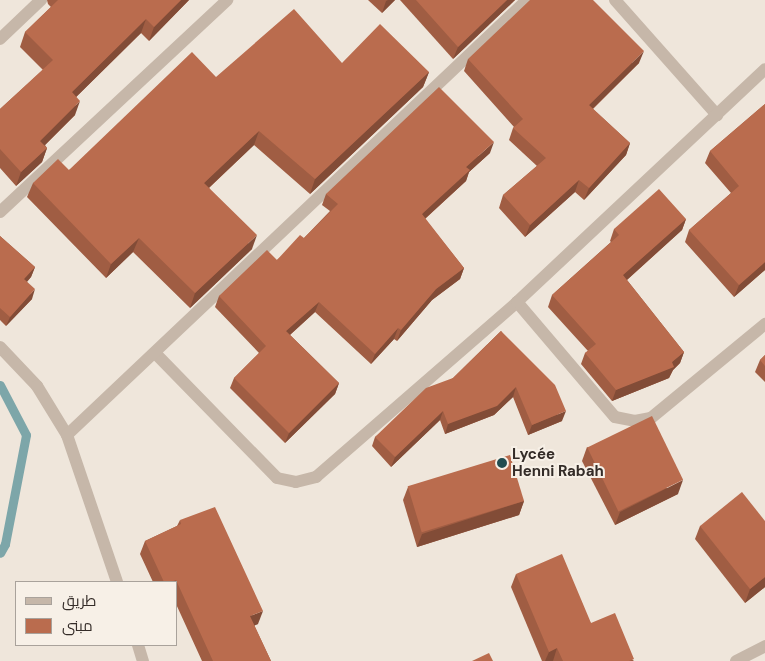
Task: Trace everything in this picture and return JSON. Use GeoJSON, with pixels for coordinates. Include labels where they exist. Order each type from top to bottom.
{"type":"FeatureCollection","features":[{"type":"Feature","properties":{"kind":"street"},"geometry":{"type":"LineString","coordinates":[[0,38],[41,0]]}},
{"type":"Feature","properties":{"kind":"street"},"geometry":{"type":"LineString","coordinates":[[0,212],[227,0]]}},
{"type":"Feature","properties":{"kind":"street"},"geometry":{"type":"LineString","coordinates":[[67,435],[156,354],[527,0]]}},
{"type":"Feature","properties":{"kind":"street"},"geometry":{"type":"LineString","coordinates":[[615,0],[717,115]]}},
{"type":"Feature","properties":{"kind":"street"},"geometry":{"type":"LineString","coordinates":[[156,354],[277,478],[296,482],[316,477],[516,302],[765,69]]}},
{"type":"Feature","properties":{"kind":"street"},"geometry":{"type":"LineString","coordinates":[[516,302],[615,417],[636,422],[651,418],[765,324]]}},
{"type":"Feature","properties":{"kind":"street"},"geometry":{"type":"LineString","coordinates":[[0,347],[37,386],[67,435],[117,581]]}},
{"type":"Feature","properties":{"kind":"street"},"geometry":{"type":"LineString","coordinates":[[138,646],[143,661]]}},
{"type":"Feature","properties":{"kind":"street"},"geometry":{"type":"LineString","coordinates":[[736,661],[765,646]]}},
{"type":"Feature","properties":{"kind":"building"},"geometry":{"type":"Polygon","coordinates":[[[58,0],[181,0],[154,27],[146,19],[72,92],[80,101],[40,141],[47,148],[21,172],[0,149],[0,109],[53,60],[25,32],[58,0]]]}},
{"type":"Feature","properties":{"kind":"building"},"geometry":{"type":"Polygon","coordinates":[[[416,0],[507,0],[458,47],[416,0]]]}},
{"type":"Feature","properties":{"kind":"building"},"geometry":{"type":"Polygon","coordinates":[[[530,0],[593,0],[644,51],[589,105],[630,143],[589,188],[579,180],[530,225],[503,195],[546,158],[513,128],[523,119],[468,59],[530,0]]]}},
{"type":"Feature","properties":{"kind":"building"},"geometry":{"type":"Polygon","coordinates":[[[294,9],[342,63],[380,24],[429,72],[315,179],[259,131],[204,183],[257,235],[195,293],[139,238],[111,264],[33,183],[58,159],[69,170],[192,52],[216,77],[294,9]]]}},
{"type":"Feature","properties":{"kind":"building"},"geometry":{"type":"Polygon","coordinates":[[[439,87],[494,142],[466,167],[470,170],[422,214],[464,268],[436,289],[401,330],[398,328],[375,354],[319,302],[286,331],[339,383],[289,433],[234,378],[266,346],[219,296],[267,250],[277,260],[300,235],[304,238],[338,204],[326,194],[439,87]]]}},
{"type":"Feature","properties":{"kind":"building"},"geometry":{"type":"Polygon","coordinates":[[[765,104],[765,262],[739,285],[689,230],[739,186],[710,151],[765,104]]]}},
{"type":"Feature","properties":{"kind":"building"},"geometry":{"type":"Polygon","coordinates":[[[659,189],[686,219],[623,275],[684,352],[672,362],[674,367],[616,390],[585,353],[596,344],[552,295],[619,235],[614,229],[659,189]]]}},
{"type":"Feature","properties":{"kind":"building"},"geometry":{"type":"Polygon","coordinates":[[[0,236],[35,267],[24,279],[35,289],[10,317],[0,308],[0,236]]]}},
{"type":"Feature","properties":{"kind":"building"},"geometry":{"type":"Polygon","coordinates":[[[501,331],[555,385],[566,411],[532,425],[516,387],[497,406],[448,424],[443,411],[395,457],[375,437],[426,388],[453,378],[501,331]]]}},
{"type":"Feature","properties":{"kind":"building"},"geometry":{"type":"Polygon","coordinates":[[[765,355],[765,366],[760,360],[765,355]]]}},
{"type":"Feature","properties":{"kind":"building"},"geometry":{"type":"Polygon","coordinates":[[[652,416],[683,480],[618,511],[587,448],[652,416]]]}},
{"type":"Feature","properties":{"kind":"building"},"geometry":{"type":"Polygon","coordinates":[[[510,455],[524,501],[422,532],[408,486],[510,455]]]}},
{"type":"Feature","properties":{"kind":"building"},"geometry":{"type":"Polygon","coordinates":[[[742,492],[765,521],[765,577],[750,589],[700,526],[742,492]]]}},
{"type":"Feature","properties":{"kind":"building"},"geometry":{"type":"Polygon","coordinates":[[[215,507],[263,611],[250,616],[271,661],[213,661],[178,581],[164,581],[145,541],[181,524],[180,520],[215,507]]]}},
{"type":"Feature","properties":{"kind":"building"},"geometry":{"type":"Polygon","coordinates":[[[562,554],[591,623],[615,613],[634,659],[629,661],[563,661],[557,648],[549,652],[516,574],[562,554]]]}},
{"type":"Feature","properties":{"kind":"building"},"geometry":{"type":"Polygon","coordinates":[[[489,653],[493,661],[472,661],[489,653]]]}},
{"type":"Feature","properties":{"kind":"waterway"},"geometry":{"type":"LineString","coordinates":[[0,385],[26,435],[5,544],[0,553]]}},
{"type":"Feature","properties":{"kind":"place","name":"Lycée Henni Rabah"},"geometry":{"type":"Point","coordinates":[502,463]}}]}
